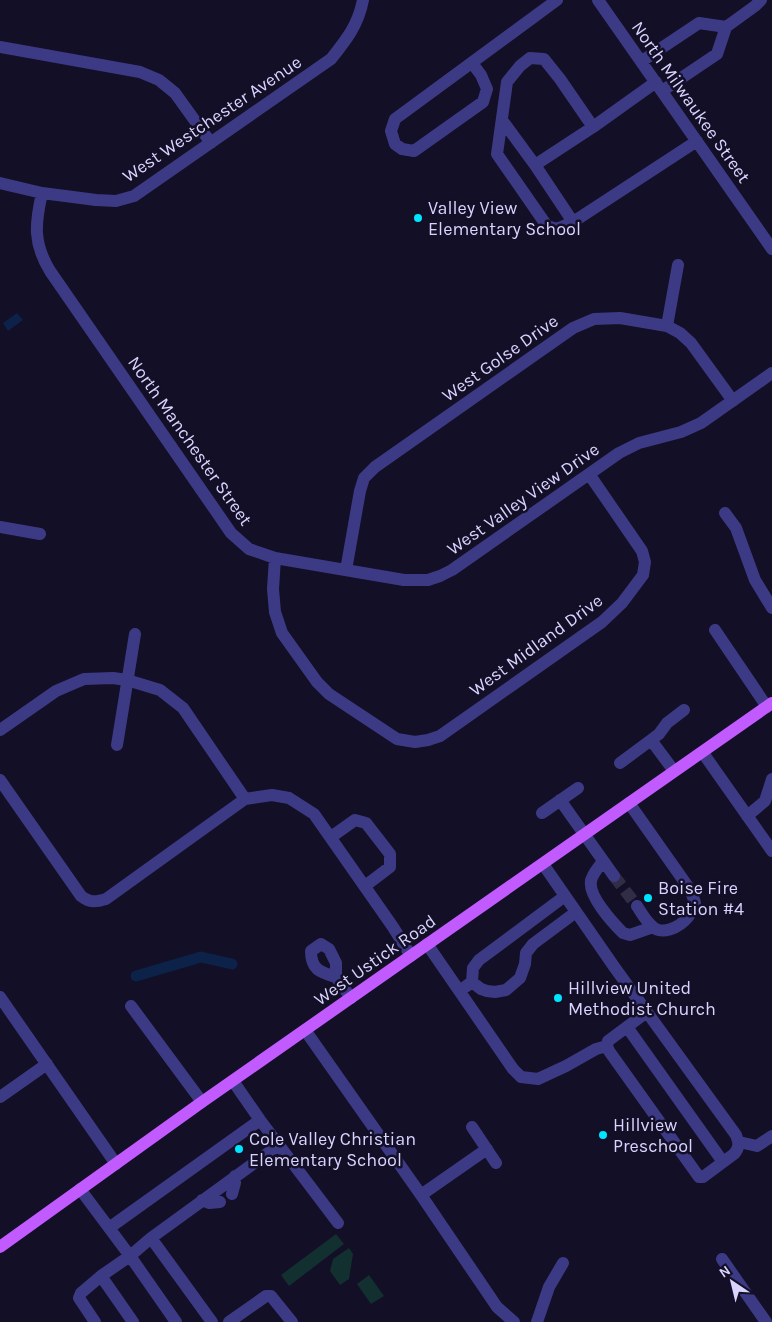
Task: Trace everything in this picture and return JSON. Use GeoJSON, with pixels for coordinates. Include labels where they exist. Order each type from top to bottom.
{"type":"FeatureCollection","features":[{"type":"Feature","properties":{"kind":"main road","name":"West Ustick Road"},"geometry":{"type":"LineString","coordinates":[[0,1247],[202,1102],[770,705]]}},
{"type":"Feature","properties":{"kind":"street","name":"West Westchester Avenue"},"geometry":{"type":"LineString","coordinates":[[42,193],[96,200],[116,200],[134,196],[331,59],[348,37],[360,15],[362,0]]}},
{"type":"Feature","properties":{"kind":"street"},"geometry":{"type":"LineString","coordinates":[[472,63],[488,89],[484,102],[414,151],[402,149],[395,144],[391,131],[395,119],[557,0]]}},
{"type":"Feature","properties":{"kind":"street","name":"North Milwaukee Street"},"geometry":{"type":"LineString","coordinates":[[598,0],[772,249]]}},
{"type":"Feature","properties":{"kind":"street"},"geometry":{"type":"LineString","coordinates":[[534,165],[593,126],[717,54],[726,27],[761,0]]}},
{"type":"Feature","properties":{"kind":"street"},"geometry":{"type":"LineString","coordinates":[[642,61],[699,23],[726,27]]}},
{"type":"Feature","properties":{"kind":"street"},"geometry":{"type":"LineString","coordinates":[[0,47],[140,72],[159,80],[175,93],[211,143]]}},
{"type":"Feature","properties":{"kind":"street"},"geometry":{"type":"LineString","coordinates":[[593,126],[544,59],[530,58],[520,66],[507,82],[498,154],[547,226],[557,229],[573,222],[697,141]]}},
{"type":"Feature","properties":{"kind":"street"},"geometry":{"type":"LineString","coordinates":[[502,120],[573,222]]}},
{"type":"Feature","properties":{"kind":"street"},"geometry":{"type":"LineString","coordinates":[[0,183],[42,193]]}},
{"type":"Feature","properties":{"kind":"street","name":"North Manchester Street"},"geometry":{"type":"LineString","coordinates":[[42,193],[38,213],[38,243],[42,258],[50,271],[231,533],[249,549],[275,558]]}},
{"type":"Feature","properties":{"kind":"street"},"geometry":{"type":"LineString","coordinates":[[667,326],[678,265]]}},
{"type":"Feature","properties":{"kind":"street","name":"West Golse Drive"},"geometry":{"type":"LineString","coordinates":[[346,570],[364,478],[376,467],[572,328],[594,319],[620,318],[667,326],[680,333],[690,343],[733,401]]}},
{"type":"Feature","properties":{"kind":"street","name":"West Valley View Drive"},"geometry":{"type":"LineString","coordinates":[[275,558],[404,580],[428,580],[440,576],[452,570],[619,453],[639,443],[681,432],[701,423],[772,373]]}},
{"type":"Feature","properties":{"kind":"street","name":"West Midland Drive"},"geometry":{"type":"LineString","coordinates":[[275,558],[273,589],[275,612],[282,633],[317,682],[329,694],[397,738],[415,742],[428,740],[440,736],[602,622],[622,603],[643,575],[645,562],[642,551],[589,474]]}},
{"type":"Feature","properties":{"kind":"street"},"geometry":{"type":"LineString","coordinates":[[725,513],[736,528],[755,580],[772,608]]}},
{"type":"Feature","properties":{"kind":"street"},"geometry":{"type":"LineString","coordinates":[[0,527],[40,534]]}},
{"type":"Feature","properties":{"kind":"street"},"geometry":{"type":"LineString","coordinates":[[715,630],[770,705]]}},
{"type":"Feature","properties":{"kind":"street"},"geometry":{"type":"LineString","coordinates":[[118,744],[135,634]]}},
{"type":"Feature","properties":{"kind":"street"},"geometry":{"type":"LineString","coordinates":[[0,730],[56,691],[84,679],[113,678],[127,680],[160,690],[183,708],[245,799]]}},
{"type":"Feature","properties":{"kind":"street"},"geometry":{"type":"LineString","coordinates":[[620,763],[659,734],[667,723],[684,710]]}},
{"type":"Feature","properties":{"kind":"street"},"geometry":{"type":"LineString","coordinates":[[651,740],[674,771]]}},
{"type":"Feature","properties":{"kind":"street"},"geometry":{"type":"LineString","coordinates":[[702,752],[772,851]]}},
{"type":"Feature","properties":{"kind":"street"},"geometry":{"type":"LineString","coordinates":[[747,816],[765,802],[772,779]]}},
{"type":"Feature","properties":{"kind":"street"},"geometry":{"type":"LineString","coordinates":[[0,780],[81,896],[92,902],[106,898],[245,799],[272,795],[289,798],[314,814],[365,886],[411,956]]}},
{"type":"Feature","properties":{"kind":"street"},"geometry":{"type":"LineString","coordinates":[[542,813],[578,788]]}},
{"type":"Feature","properties":{"kind":"street"},"geometry":{"type":"LineString","coordinates":[[560,800],[614,876]]}},
{"type":"Feature","properties":{"kind":"street"},"geometry":{"type":"LineString","coordinates":[[630,804],[691,891],[695,903],[689,916],[678,926],[660,931],[652,927],[637,906]]}},
{"type":"Feature","properties":{"kind":"street"},"geometry":{"type":"LineString","coordinates":[[330,837],[355,820],[366,822],[390,854],[390,867],[365,886]]}},
{"type":"Feature","properties":{"kind":"street"},"geometry":{"type":"LineString","coordinates":[[603,861],[593,875],[591,882],[596,900],[623,933],[630,935],[652,927]]}},
{"type":"Feature","properties":{"kind":"street"},"geometry":{"type":"LineString","coordinates":[[543,864],[736,1135],[739,1142],[738,1149],[703,1177],[699,1177],[607,1046],[608,1041],[647,1012]]}},
{"type":"Feature","properties":{"kind":"street"},"geometry":{"type":"LineString","coordinates":[[460,991],[472,982],[473,968],[479,960],[565,896]]}},
{"type":"Feature","properties":{"kind":"street"},"geometry":{"type":"LineString","coordinates":[[472,982],[487,991],[506,990],[520,978],[525,964],[526,953],[532,944],[576,912]]}},
{"type":"Feature","properties":{"kind":"street"},"geometry":{"type":"LineString","coordinates":[[427,944],[513,1069],[521,1077],[538,1079],[596,1049],[607,1046]]}},
{"type":"Feature","properties":{"kind":"street"},"geometry":{"type":"LineString","coordinates":[[336,977],[351,998]]}},
{"type":"Feature","properties":{"kind":"street"},"geometry":{"type":"LineString","coordinates":[[0,997],[116,1164]]}},
{"type":"Feature","properties":{"kind":"street"},"geometry":{"type":"LineString","coordinates":[[132,1006],[202,1102]]}},
{"type":"Feature","properties":{"kind":"street"},"geometry":{"type":"LineString","coordinates":[[627,1026],[722,1162]]}},
{"type":"Feature","properties":{"kind":"street"},"geometry":{"type":"LineString","coordinates":[[305,1030],[497,1307],[514,1322]]}},
{"type":"Feature","properties":{"kind":"street"},"geometry":{"type":"LineString","coordinates":[[0,1097],[47,1064]]}},
{"type":"Feature","properties":{"kind":"street"},"geometry":{"type":"LineString","coordinates":[[233,1081],[338,1223]]}},
{"type":"Feature","properties":{"kind":"street"},"geometry":{"type":"LineString","coordinates":[[109,1228],[260,1120]]}},
{"type":"Feature","properties":{"kind":"street"},"geometry":{"type":"LineString","coordinates":[[472,1127],[496,1162]]}},
{"type":"Feature","properties":{"kind":"street"},"geometry":{"type":"LineString","coordinates":[[739,1142],[757,1146],[772,1136]]}},
{"type":"Feature","properties":{"kind":"street"},"geometry":{"type":"LineString","coordinates":[[95,1322],[79,1298],[81,1293],[151,1238],[279,1145]]}},
{"type":"Feature","properties":{"kind":"street"},"geometry":{"type":"LineString","coordinates":[[421,1196],[487,1149]]}},
{"type":"Feature","properties":{"kind":"street"},"geometry":{"type":"LineString","coordinates":[[232,1194],[235,1176]]}},
{"type":"Feature","properties":{"kind":"street"},"geometry":{"type":"LineString","coordinates":[[80,1189],[176,1322]]}},
{"type":"Feature","properties":{"kind":"street"},"geometry":{"type":"LineString","coordinates":[[202,1200],[209,1203],[220,1202]]}},
{"type":"Feature","properties":{"kind":"street"},"geometry":{"type":"LineString","coordinates":[[151,1238],[212,1322]]}},
{"type":"Feature","properties":{"kind":"street"},"geometry":{"type":"LineString","coordinates":[[722,1258],[766,1322]]}},
{"type":"Feature","properties":{"kind":"street"},"geometry":{"type":"LineString","coordinates":[[537,1322],[549,1288],[563,1263]]}},
{"type":"Feature","properties":{"kind":"street"},"geometry":{"type":"LineString","coordinates":[[101,1276],[133,1322]]}},
{"type":"Feature","properties":{"kind":"street"},"geometry":{"type":"LineString","coordinates":[[229,1322],[247,1317],[266,1296],[271,1296],[292,1322]]}},
{"type":"Feature","properties":{"kind":"green space"},"geometry":{"type":"Polygon","coordinates":[[[336,1234],[344,1244],[289,1286],[281,1275],[336,1234]]]}},
{"type":"Feature","properties":{"kind":"green space"},"geometry":{"type":"Polygon","coordinates":[[[349,1248],[353,1254],[349,1279],[340,1285],[330,1271],[333,1259],[349,1248]]]}},
{"type":"Feature","properties":{"kind":"green space"},"geometry":{"type":"Polygon","coordinates":[[[369,1275],[384,1296],[371,1304],[357,1284],[369,1275]]]}},
{"type":"Feature","properties":{"kind":"water"},"geometry":{"type":"Polygon","coordinates":[[[17,313],[23,320],[8,331],[3,323],[17,313]]]}},
{"type":"Feature","properties":{"kind":"waterway"},"geometry":{"type":"LineString","coordinates":[[136,976],[201,957],[232,964]]}},
{"type":"Feature","properties":{"kind":"tunnel"},"geometry":{"type":"LineString","coordinates":[[614,876],[637,906]]}},
{"type":"Feature","properties":{"kind":"place","name":"Valley View Elementary School"},"geometry":{"type":"Point","coordinates":[418,218]}},
{"type":"Feature","properties":{"kind":"place","name":"Boise Fire Station #4"},"geometry":{"type":"Point","coordinates":[648,898]}},
{"type":"Feature","properties":{"kind":"place","name":"Hillview United Methodist Church"},"geometry":{"type":"Point","coordinates":[558,998]}},
{"type":"Feature","properties":{"kind":"place","name":"Hillview Preschool"},"geometry":{"type":"Point","coordinates":[603,1135]}},
{"type":"Feature","properties":{"kind":"place","name":"Cole Valley Christian Elementary School"},"geometry":{"type":"Point","coordinates":[239,1149]}}]}
